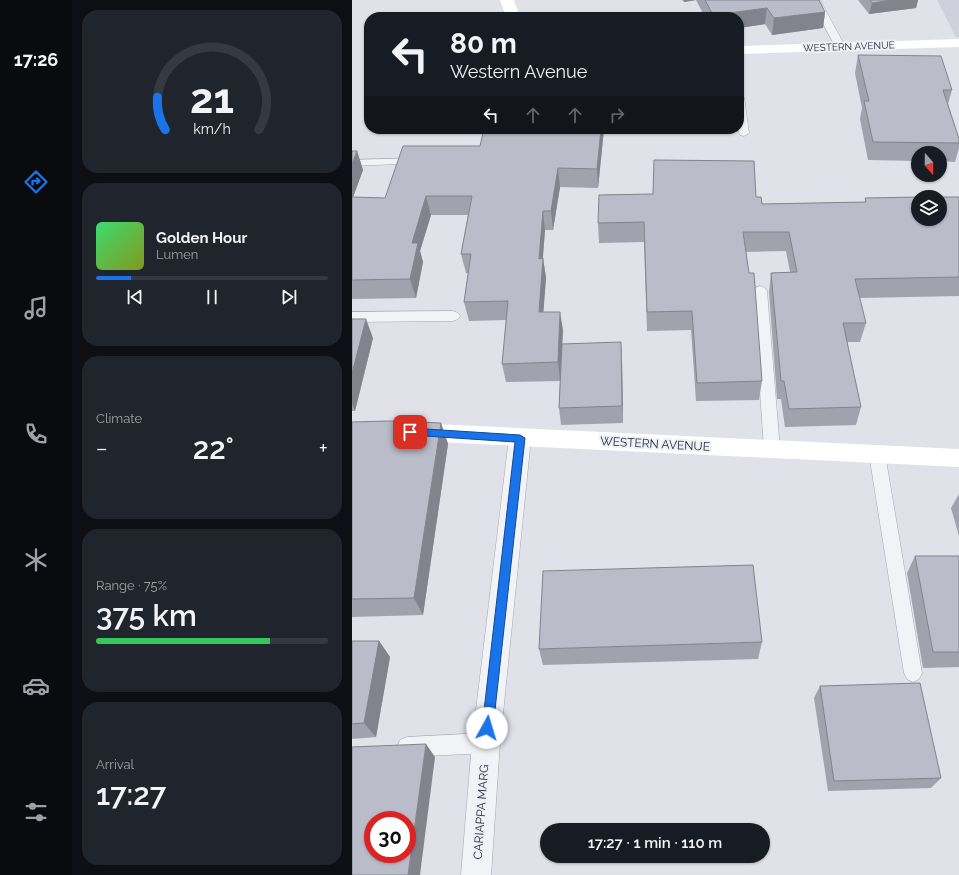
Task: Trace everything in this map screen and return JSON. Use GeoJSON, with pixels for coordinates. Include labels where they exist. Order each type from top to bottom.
{"type":"FeatureCollection","features":[{"type":"Feature","properties":{"kind":"street"},"geometry":{"type":"LineString","coordinates":[[507,0],[511,12]]}},
{"type":"Feature","properties":{"kind":"street","name":"WESTERN AVENUE"},"geometry":{"type":"LineString","coordinates":[[744,50],[959,43]]}},
{"type":"Feature","properties":{"kind":"street","name":"WESTERN AVENUE"},"geometry":{"type":"LineString","coordinates":[[399,431],[959,458]]}},
{"type":"Feature","properties":{"kind":"street","name":"CARIAPPA MARG"},"geometry":{"type":"LineString","coordinates":[[476,875],[486,743],[520,438]]}},
{"type":"Feature","properties":{"kind":"lane"},"geometry":{"type":"LineString","coordinates":[[815,0],[840,46]]}},
{"type":"Feature","properties":{"kind":"lane"},"geometry":{"type":"LineString","coordinates":[[352,163],[428,161]]}},
{"type":"Feature","properties":{"kind":"lane"},"geometry":{"type":"LineString","coordinates":[[760,291],[772,449]]}},
{"type":"Feature","properties":{"kind":"lane"},"geometry":{"type":"LineString","coordinates":[[352,317],[452,316]]}},
{"type":"Feature","properties":{"kind":"lane"},"geometry":{"type":"LineString","coordinates":[[877,454],[913,674]]}},
{"type":"Feature","properties":{"kind":"lane"},"geometry":{"type":"LineString","coordinates":[[391,748],[486,743]]}},
{"type":"Feature","properties":{"kind":"shaded area"},"geometry":{"type":"Polygon","coordinates":[[[937,0],[959,0],[959,37],[956,37],[937,0]]]}},
{"type":"Feature","properties":{"kind":"building"},"geometry":{"type":"Polygon","coordinates":[[[705,0],[819,0],[825,12],[774,18],[767,8],[736,12],[711,12],[705,0]]]}},
{"type":"Feature","properties":{"kind":"building"},"geometry":{"type":"Polygon","coordinates":[[[870,0],[892,0],[872,3],[870,0]]]}},
{"type":"Feature","properties":{"kind":"building"},"geometry":{"type":"Polygon","coordinates":[[[858,55],[941,56],[952,90],[943,90],[959,143],[873,142],[864,101],[869,101],[858,55]]]}},
{"type":"Feature","properties":{"kind":"building"},"geometry":{"type":"Polygon","coordinates":[[[483,134],[600,134],[597,169],[558,168],[551,211],[543,211],[539,259],[543,258],[539,312],[560,312],[558,362],[502,364],[508,301],[464,302],[471,254],[461,254],[472,196],[426,196],[412,243],[418,243],[410,279],[352,280],[352,197],[385,198],[403,146],[480,146],[483,134]]]}},
{"type":"Feature","properties":{"kind":"building"},"geometry":{"type":"Polygon","coordinates":[[[352,151],[357,151],[352,164],[352,151]]]}},
{"type":"Feature","properties":{"kind":"building"},"geometry":{"type":"Polygon","coordinates":[[[654,160],[754,161],[756,197],[761,197],[762,204],[866,202],[865,198],[911,197],[911,226],[947,226],[947,197],[959,197],[959,277],[855,279],[866,323],[843,323],[861,407],[789,409],[784,381],[781,381],[771,273],[797,272],[789,232],[743,232],[749,273],[754,273],[762,381],[697,383],[692,311],[647,312],[644,222],[598,223],[599,195],[653,194],[654,160]]]}},
{"type":"Feature","properties":{"kind":"building"},"geometry":{"type":"Polygon","coordinates":[[[352,319],[366,319],[352,373],[352,319]]]}},
{"type":"Feature","properties":{"kind":"building"},"geometry":{"type":"Polygon","coordinates":[[[621,342],[622,406],[559,408],[562,344],[621,342]]]}},
{"type":"Feature","properties":{"kind":"building"},"geometry":{"type":"Polygon","coordinates":[[[388,421],[441,423],[414,598],[352,599],[352,422],[388,421]]]}},
{"type":"Feature","properties":{"kind":"building"},"geometry":{"type":"Polygon","coordinates":[[[915,556],[959,556],[959,652],[933,652],[915,556]]]}},
{"type":"Feature","properties":{"kind":"building"},"geometry":{"type":"Polygon","coordinates":[[[753,565],[762,642],[539,649],[543,571],[753,565]]]}},
{"type":"Feature","properties":{"kind":"building"},"geometry":{"type":"Polygon","coordinates":[[[352,641],[379,641],[364,723],[352,724],[352,641]]]}},
{"type":"Feature","properties":{"kind":"building"},"geometry":{"type":"Polygon","coordinates":[[[920,683],[941,778],[834,781],[820,686],[920,683]]]}},
{"type":"Feature","properties":{"kind":"building"},"geometry":{"type":"Polygon","coordinates":[[[426,744],[416,817],[416,811],[364,811],[364,863],[410,863],[408,875],[352,875],[352,747],[426,744]]]}},
{"type":"Feature","properties":{"kind":"route"},"geometry":{"type":"LineString","coordinates":[[410,432],[520,438],[487,728]]}}]}
